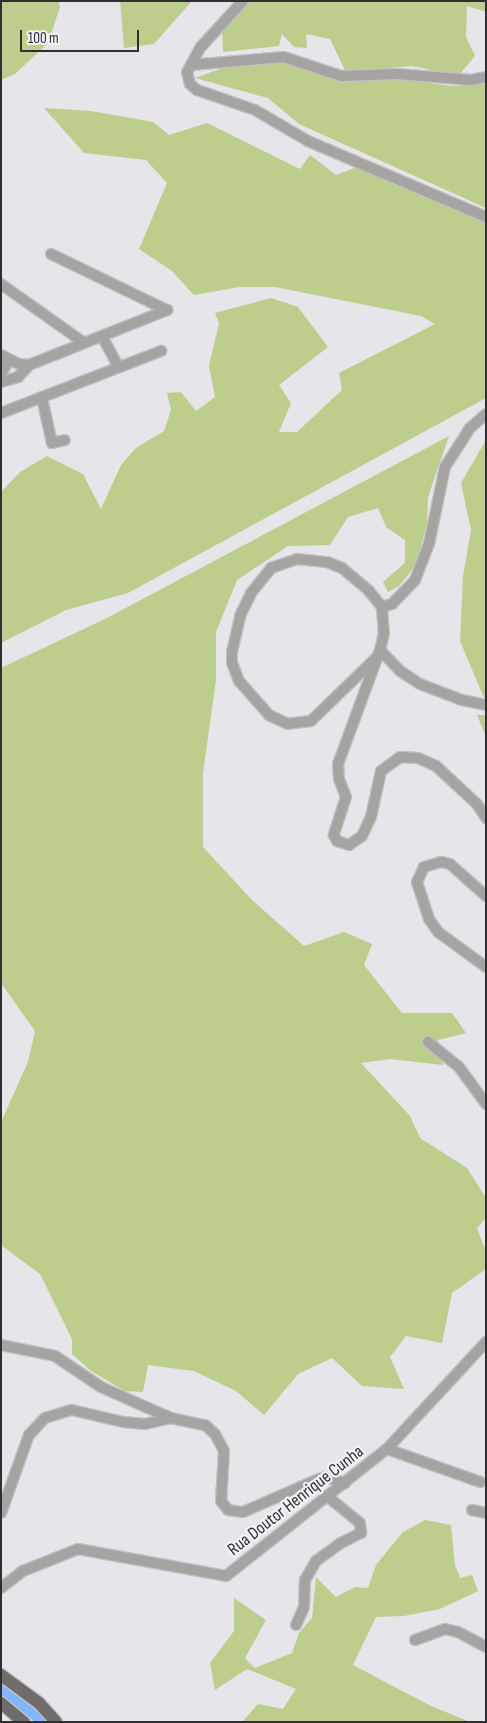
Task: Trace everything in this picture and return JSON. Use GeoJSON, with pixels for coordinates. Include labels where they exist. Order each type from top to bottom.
{"type":"FeatureCollection","features":[{"type":"Feature","properties":{"kind":"main road"},"geometry":{"type":"LineString","coordinates":[[1,1675],[39,1703],[56,1722]]}},
{"type":"Feature","properties":{"kind":"main road"},"geometry":{"type":"LineString","coordinates":[[1,1703],[24,1722]]}},
{"type":"Feature","properties":{"kind":"street"},"geometry":{"type":"LineString","coordinates":[[242,1],[208,36],[191,65],[187,77],[197,90],[240,103],[308,142],[486,217]]}},
{"type":"Feature","properties":{"kind":"street"},"geometry":{"type":"LineString","coordinates":[[191,65],[284,57],[341,76],[397,74],[471,80],[486,77]]}},
{"type":"Feature","properties":{"kind":"street"},"geometry":{"type":"LineString","coordinates":[[1,382],[18,377],[29,365],[167,310],[51,254]]}},
{"type":"Feature","properties":{"kind":"street"},"geometry":{"type":"LineString","coordinates":[[1,284],[83,342]]}},
{"type":"Feature","properties":{"kind":"street"},"geometry":{"type":"LineString","coordinates":[[102,336],[118,366]]}},
{"type":"Feature","properties":{"kind":"street"},"geometry":{"type":"LineString","coordinates":[[1,412],[42,398],[118,366],[161,351]]}},
{"type":"Feature","properties":{"kind":"street"},"geometry":{"type":"LineString","coordinates":[[1,374],[5,357],[29,365]]}},
{"type":"Feature","properties":{"kind":"street"},"geometry":{"type":"LineString","coordinates":[[42,398],[52,443],[65,440]]}},
{"type":"Feature","properties":{"kind":"street"},"geometry":{"type":"LineString","coordinates":[[382,607],[392,604],[414,580],[429,544],[445,467],[470,428],[486,414]]}},
{"type":"Feature","properties":{"kind":"street"},"geometry":{"type":"LineString","coordinates":[[378,653],[311,721],[288,724],[269,715],[240,681],[232,663],[232,652],[240,616],[251,594],[271,568],[284,562],[312,559],[342,568],[369,591],[382,607],[384,633],[378,653],[338,764],[339,779],[346,797],[334,835],[337,841],[349,845],[362,836],[371,817],[381,771],[400,756],[418,758],[436,766],[476,804],[486,818]]}},
{"type":"Feature","properties":{"kind":"street"},"geometry":{"type":"LineString","coordinates":[[378,653],[420,684],[462,700],[486,705]]}},
{"type":"Feature","properties":{"kind":"street"},"geometry":{"type":"LineString","coordinates":[[486,896],[450,864],[441,862],[424,867],[417,882],[429,919],[438,932],[486,968]]}},
{"type":"Feature","properties":{"kind":"street"},"geometry":{"type":"LineString","coordinates":[[428,1042],[459,1067],[486,1104]]}},
{"type":"Feature","properties":{"kind":"street","name":"Rua Doutor Henrique Cunha"},"geometry":{"type":"LineString","coordinates":[[1,1588],[23,1571],[78,1549],[226,1576],[387,1449],[486,1342]]}},
{"type":"Feature","properties":{"kind":"street"},"geometry":{"type":"LineString","coordinates":[[1,1345],[56,1356],[101,1387],[171,1418],[205,1425],[220,1442],[224,1452],[221,1502],[232,1512],[243,1512],[326,1477],[345,1483]]}},
{"type":"Feature","properties":{"kind":"street"},"geometry":{"type":"LineString","coordinates":[[1,1512],[29,1435],[45,1418],[72,1410],[130,1423],[145,1424],[171,1418]]}},
{"type":"Feature","properties":{"kind":"street"},"geometry":{"type":"LineString","coordinates":[[387,1449],[480,1482]]}},
{"type":"Feature","properties":{"kind":"street"},"geometry":{"type":"LineString","coordinates":[[296,1625],[304,1607],[305,1580],[316,1561],[339,1544],[361,1533],[360,1523],[327,1496]]}},
{"type":"Feature","properties":{"kind":"street"},"geometry":{"type":"LineString","coordinates":[[472,1510],[486,1513]]}},
{"type":"Feature","properties":{"kind":"street"},"geometry":{"type":"LineString","coordinates":[[415,1640],[445,1629],[458,1632],[486,1647]]}},
{"type":"Feature","properties":{"kind":"green space"},"geometry":{"type":"Polygon","coordinates":[[[1,1],[58,1],[60,7],[48,43],[15,74],[1,80],[1,1]]]}},
{"type":"Feature","properties":{"kind":"green space"},"geometry":{"type":"Polygon","coordinates":[[[120,1],[192,1],[154,44],[124,48],[120,1]]]}},
{"type":"Feature","properties":{"kind":"green space"},"geometry":{"type":"Polygon","coordinates":[[[246,1],[486,1],[486,12],[467,6],[466,37],[475,56],[458,76],[412,66],[346,72],[330,39],[306,34],[307,48],[294,47],[282,34],[279,46],[223,52],[222,27],[246,1]]]}},
{"type":"Feature","properties":{"kind":"green space"},"geometry":{"type":"Polygon","coordinates":[[[292,56],[336,80],[393,78],[451,86],[486,84],[486,208],[299,124],[268,98],[195,78],[228,66],[292,56]]]}},
{"type":"Feature","properties":{"kind":"green space"},"geometry":{"type":"Polygon","coordinates":[[[44,108],[91,111],[153,122],[169,135],[207,123],[300,169],[310,155],[336,175],[357,167],[486,223],[486,398],[128,593],[66,610],[1,643],[1,492],[20,472],[47,456],[83,474],[101,509],[121,465],[136,448],[164,431],[171,410],[167,393],[181,392],[196,411],[215,397],[209,366],[219,323],[215,313],[271,298],[298,307],[328,347],[279,385],[291,403],[279,432],[297,432],[342,390],[339,373],[435,324],[421,316],[275,287],[239,287],[194,295],[172,271],[139,249],[167,183],[146,160],[84,153],[44,108]]]}},
{"type":"Feature","properties":{"kind":"green space"},"geometry":{"type":"Polygon","coordinates":[[[449,436],[428,497],[427,524],[416,565],[399,586],[388,592],[383,582],[405,563],[405,540],[386,527],[378,508],[348,517],[330,545],[288,546],[237,580],[216,632],[216,680],[203,773],[203,847],[252,900],[304,946],[344,932],[372,944],[364,965],[402,1013],[452,1013],[466,1033],[438,1040],[443,1065],[390,1059],[361,1063],[410,1116],[420,1138],[467,1168],[486,1198],[486,1218],[477,1228],[486,1252],[486,1269],[452,1293],[442,1343],[406,1336],[390,1357],[404,1389],[362,1386],[332,1358],[298,1374],[264,1415],[236,1391],[194,1371],[148,1365],[143,1392],[125,1391],[91,1371],[72,1354],[72,1339],[40,1274],[1,1245],[1,1122],[28,1062],[35,1031],[1,983],[1,668],[105,619],[449,436]]]}},
{"type":"Feature","properties":{"kind":"green space"},"geometry":{"type":"Polygon","coordinates":[[[486,440],[486,698],[484,698],[460,641],[463,576],[471,530],[461,483],[486,440]]]}},
{"type":"Feature","properties":{"kind":"green space"},"geometry":{"type":"Polygon","coordinates":[[[477,715],[486,715],[486,737],[477,715]]]}},
{"type":"Feature","properties":{"kind":"green space"},"geometry":{"type":"Polygon","coordinates":[[[425,1520],[451,1525],[455,1565],[460,1578],[472,1575],[478,1591],[440,1609],[404,1616],[376,1617],[353,1665],[429,1705],[470,1722],[242,1722],[258,1704],[283,1709],[296,1689],[247,1669],[215,1690],[210,1663],[234,1631],[234,1598],[266,1620],[245,1658],[255,1668],[292,1653],[299,1633],[312,1618],[316,1577],[336,1597],[355,1587],[368,1588],[376,1565],[403,1532],[425,1520]]]}},
{"type":"Feature","properties":{"kind":"waterway"},"geometry":{"type":"LineString","coordinates":[[1,1686],[46,1722]]}}]}
